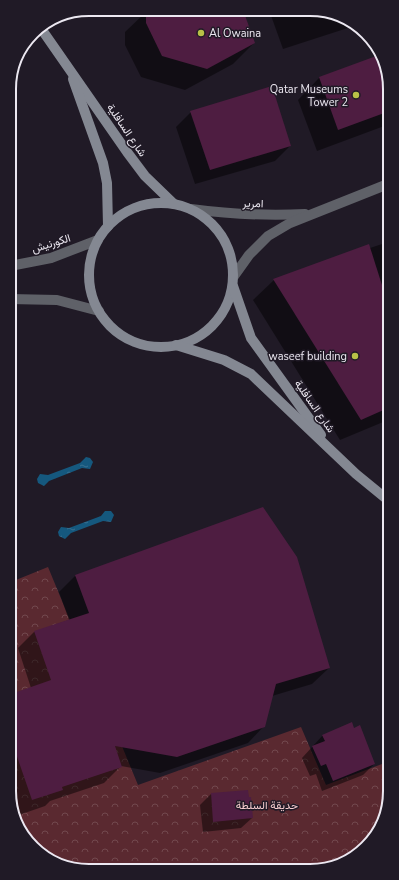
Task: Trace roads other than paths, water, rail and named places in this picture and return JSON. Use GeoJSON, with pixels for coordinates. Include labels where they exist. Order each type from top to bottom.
{"type":"FeatureCollection","features":[{"type":"Feature","properties":{"kind":"street","name":"شارع السافلية"},"geometry":{"type":"LineString","coordinates":[[44,32],[145,176],[174,204]]}},
{"type":"Feature","properties":{"kind":"street","name":"شارع السافلية"},"geometry":{"type":"LineString","coordinates":[[67,64],[103,163],[107,184],[108,226]]}},
{"type":"Feature","properties":{"kind":"street","name":"امرير"},"geometry":{"type":"LineString","coordinates":[[233,281],[249,254],[268,236],[290,223],[383,186]]}},
{"type":"Feature","properties":{"kind":"street","name":"شارع السافلية"},"geometry":{"type":"LineString","coordinates":[[335,454],[251,338],[233,281],[229,250],[220,233],[207,219],[190,208],[174,204],[156,203],[138,207],[122,214],[108,226],[98,240],[92,254],[89,283],[99,311],[109,325],[138,343],[155,346],[176,345],[224,360],[251,374],[335,454],[383,496]]}},
{"type":"Feature","properties":{"kind":"street","name":"امرير"},"geometry":{"type":"LineString","coordinates":[[190,208],[222,213],[254,215],[315,213]]}},
{"type":"Feature","properties":{"kind":"street","name":"الكورنيش"},"geometry":{"type":"LineString","coordinates":[[16,265],[51,258],[98,240]]}},
{"type":"Feature","properties":{"kind":"street"},"geometry":{"type":"LineString","coordinates":[[176,345],[204,333],[217,320],[227,304],[233,281]]}},
{"type":"Feature","properties":{"kind":"street"},"geometry":{"type":"LineString","coordinates":[[16,299],[57,300],[99,311]]}},
{"type":"Feature","properties":{"kind":"water"},"geometry":{"type":"Polygon","coordinates":[[[86,457],[90,458],[93,462],[90,469],[82,468],[49,481],[44,486],[38,483],[37,479],[40,474],[48,475],[80,463],[86,457]]]}},
{"type":"Feature","properties":{"kind":"water"},"geometry":{"type":"Polygon","coordinates":[[[105,511],[111,511],[114,515],[111,522],[103,521],[71,533],[65,539],[59,536],[58,532],[61,527],[69,528],[101,516],[105,511]]]}},
{"type":"Feature","properties":{"kind":"place","name":"Al Owaina"},"geometry":{"type":"Point","coordinates":[201,33]}},
{"type":"Feature","properties":{"kind":"place","name":"Qatar Museums Tower 2"},"geometry":{"type":"Point","coordinates":[356,95]}},
{"type":"Feature","properties":{"kind":"place","name":"waseef building"},"geometry":{"type":"Point","coordinates":[355,356]}},
{"type":"Feature","properties":{"kind":"park label","name":"حديقة السلطة"},"geometry":{"type":"Point","coordinates":[267,805]}}]}
